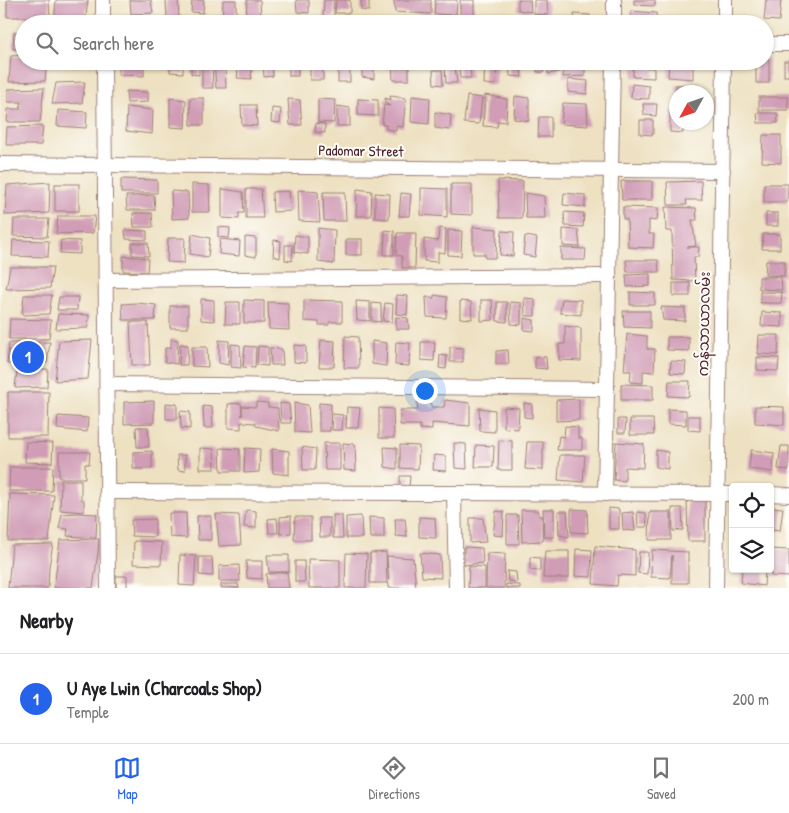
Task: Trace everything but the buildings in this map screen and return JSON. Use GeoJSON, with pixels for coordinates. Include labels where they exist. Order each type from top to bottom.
{"type":"FeatureCollection","features":[{"type":"Feature","properties":{"kind":"street"},"geometry":{"type":"LineString","coordinates":[[103,0],[103,15]]}},
{"type":"Feature","properties":{"kind":"street"},"geometry":{"type":"LineString","coordinates":[[614,0],[614,15]]}},
{"type":"Feature","properties":{"kind":"street"},"geometry":{"type":"LineString","coordinates":[[725,0],[725,15]]}},
{"type":"Feature","properties":{"kind":"street"},"geometry":{"type":"LineString","coordinates":[[774,44],[789,44]]}},
{"type":"Feature","properties":{"kind":"street"},"geometry":{"type":"LineString","coordinates":[[104,70],[108,588]]}},
{"type":"Feature","properties":{"kind":"street"},"geometry":{"type":"LineString","coordinates":[[605,494],[613,70]]}},
{"type":"Feature","properties":{"kind":"street","name":"ကန်သာယာလမ်း"},"geometry":{"type":"LineString","coordinates":[[716,588],[724,70]]}},
{"type":"Feature","properties":{"kind":"street","name":"Padomar Street"},"geometry":{"type":"LineString","coordinates":[[0,164],[722,171]]}},
{"type":"Feature","properties":{"kind":"street"},"geometry":{"type":"LineString","coordinates":[[106,280],[609,276]]}},
{"type":"Feature","properties":{"kind":"street"},"geometry":{"type":"LineString","coordinates":[[107,384],[607,388]]}},
{"type":"Feature","properties":{"kind":"street"},"geometry":{"type":"LineString","coordinates":[[108,492],[729,494]]}},
{"type":"Feature","properties":{"kind":"street"},"geometry":{"type":"LineString","coordinates":[[454,493],[456,588]]}},
{"type":"Feature","properties":{"kind":"street"},"geometry":{"type":"LineString","coordinates":[[774,494],[789,495]]}},
{"type":"Feature","properties":{"kind":"place","name":"U Aye Lwin (Charcoals Shop)"},"geometry":{"type":"Point","coordinates":[28,357]}}]}
